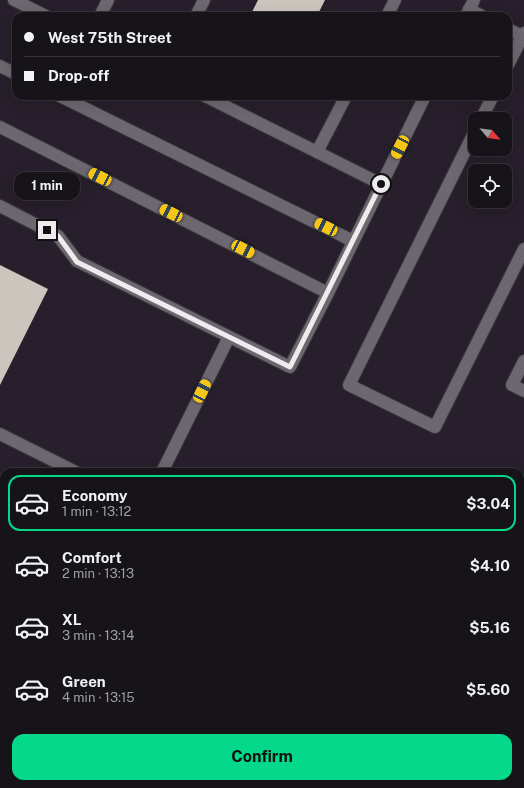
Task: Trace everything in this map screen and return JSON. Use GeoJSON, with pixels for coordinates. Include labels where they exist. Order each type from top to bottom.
{"type":"FeatureCollection","features":[{"type":"Feature","properties":{"kind":"street"},"geometry":{"type":"LineString","coordinates":[[14,0],[38,12]]}},
{"type":"Feature","properties":{"kind":"street"},"geometry":{"type":"LineString","coordinates":[[102,12],[108,0]]}},
{"type":"Feature","properties":{"kind":"street"},"geometry":{"type":"LineString","coordinates":[[198,12],[204,0]]}},
{"type":"Feature","properties":{"kind":"street"},"geometry":{"type":"LineString","coordinates":[[389,12],[395,0]]}},
{"type":"Feature","properties":{"kind":"street"},"geometry":{"type":"LineString","coordinates":[[512,31],[523,35],[512,57]]}},
{"type":"Feature","properties":{"kind":"street"},"geometry":{"type":"LineString","coordinates":[[0,66],[12,72]]}},
{"type":"Feature","properties":{"kind":"street"},"geometry":{"type":"LineString","coordinates":[[68,100],[354,241]]}},
{"type":"Feature","properties":{"kind":"street"},"geometry":{"type":"LineString","coordinates":[[213,100],[376,182]]}},
{"type":"Feature","properties":{"kind":"street"},"geometry":{"type":"LineString","coordinates":[[317,152],[344,100]]}},
{"type":"Feature","properties":{"kind":"street"},"geometry":{"type":"LineString","coordinates":[[0,206],[58,236],[77,262],[290,367],[354,241],[376,182],[423,100]]}},
{"type":"Feature","properties":{"kind":"street"},"geometry":{"type":"LineString","coordinates":[[485,112],[491,100]]}},
{"type":"Feature","properties":{"kind":"street"},"geometry":{"type":"LineString","coordinates":[[0,127],[328,293]]}},
{"type":"Feature","properties":{"kind":"street"},"geometry":{"type":"LineString","coordinates":[[468,146],[349,385],[436,427],[524,249]]}},
{"type":"Feature","properties":{"kind":"street"},"geometry":{"type":"LineString","coordinates":[[164,468],[229,337]]}},
{"type":"Feature","properties":{"kind":"street"},"geometry":{"type":"LineString","coordinates":[[524,361],[512,385],[524,391]]}},
{"type":"Feature","properties":{"kind":"street"},"geometry":{"type":"LineString","coordinates":[[0,434],[68,468]]}},
{"type":"Feature","properties":{"kind":"shaded area"},"geometry":{"type":"Polygon","coordinates":[[[0,0],[524,0],[524,468],[0,468],[0,0]]]}},
{"type":"Feature","properties":{"kind":"building"},"geometry":{"type":"Polygon","coordinates":[[[258,0],[325,0],[319,12],[252,12],[258,0]]]}},
{"type":"Feature","properties":{"kind":"building"},"geometry":{"type":"Polygon","coordinates":[[[0,265],[48,289],[0,385],[0,265]]]}},
{"type":"Feature","properties":{"kind":"route"},"geometry":{"type":"LineString","coordinates":[[47,230],[58,236],[77,262],[290,367],[381,184]]}}]}
